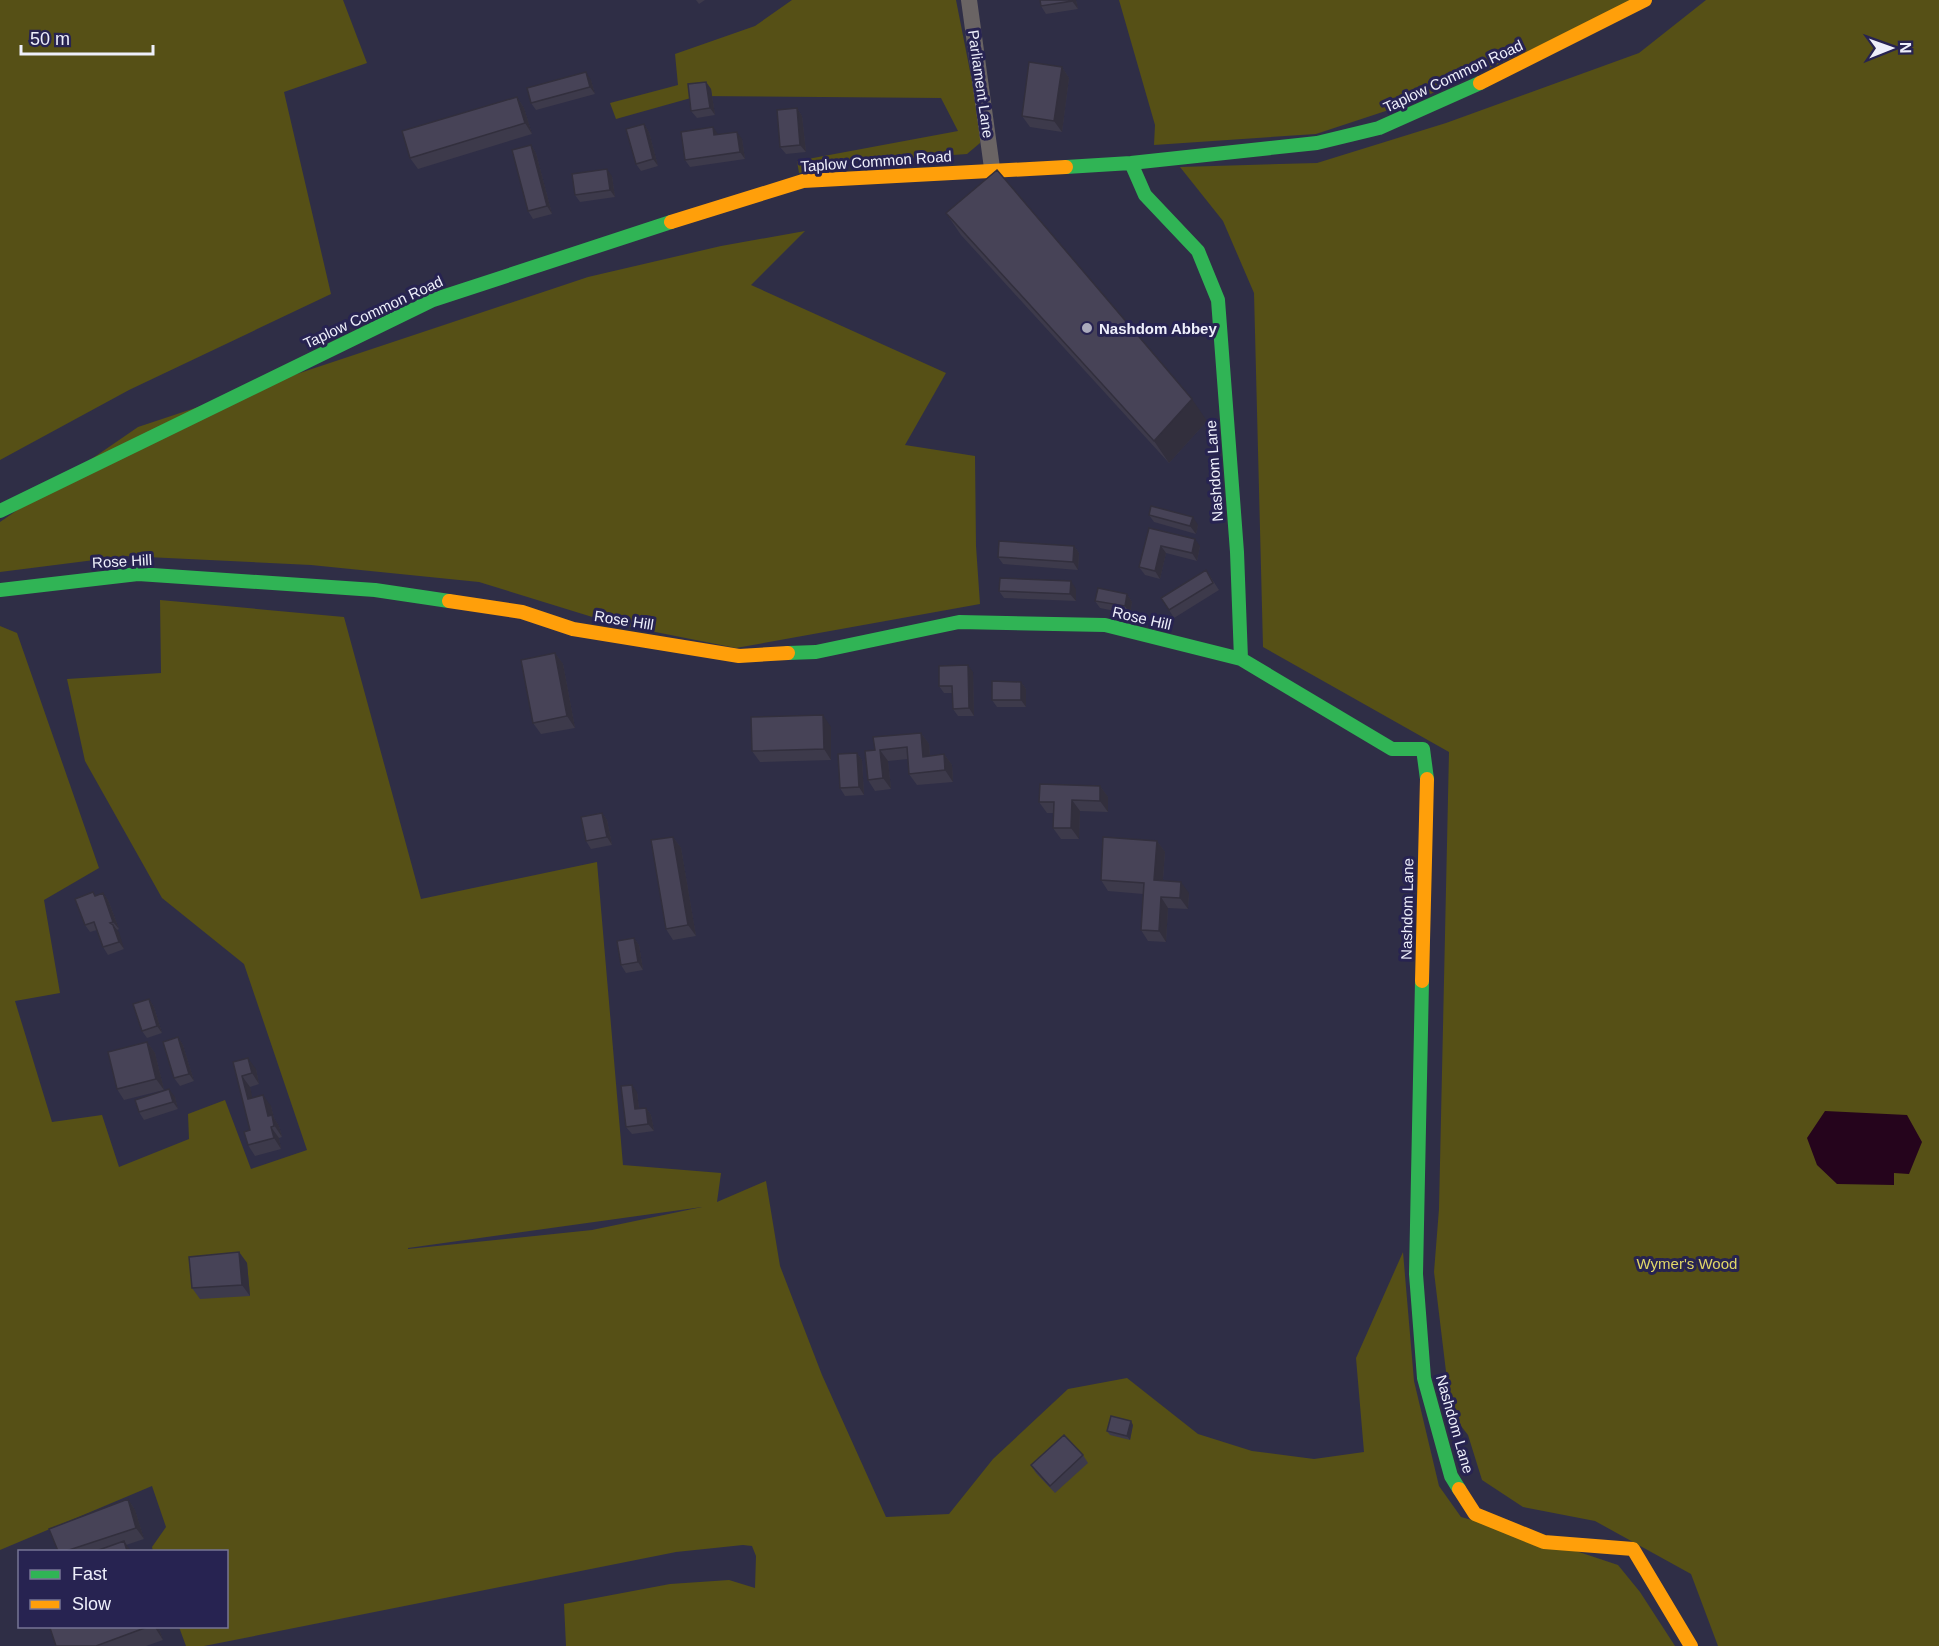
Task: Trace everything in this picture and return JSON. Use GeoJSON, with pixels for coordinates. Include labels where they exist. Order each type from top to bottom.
{"type":"FeatureCollection","features":[{"type":"Feature","properties":{"kind":"street","name":"Parliament Lane"},"geometry":{"type":"LineString","coordinates":[[969,0],[992,168]]}},
{"type":"Feature","properties":{"kind":"street","name":"Taplow Common Road"},"geometry":{"type":"LineString","coordinates":[[0,511],[433,300],[578,249],[803,181],[992,168],[1131,163],[1317,143],[1379,128],[1454,96],[1646,0]]}},
{"type":"Feature","properties":{"kind":"street","name":"Nashdom Lane"},"geometry":{"type":"LineString","coordinates":[[1131,163],[1145,195],[1198,251],[1218,300],[1237,552],[1241,658],[1392,749],[1423,749],[1427,770],[1416,1274],[1424,1378],[1451,1476],[1474,1514],[1544,1542],[1633,1549],[1692,1646]]}},
{"type":"Feature","properties":{"kind":"street","name":"Rose Hill"},"geometry":{"type":"LineString","coordinates":[[0,590],[138,574],[375,590],[522,612],[573,629],[739,657],[816,652],[959,622],[1105,625],[1241,658]]}},
{"type":"Feature","properties":{"kind":"green space"},"geometry":{"type":"Polygon","coordinates":[[[0,0],[343,0],[367,63],[284,92],[331,294],[129,390],[0,460],[0,0]]]}},
{"type":"Feature","properties":{"kind":"green space"},"geometry":{"type":"Polygon","coordinates":[[[792,0],[956,0],[981,127],[980,143],[967,154],[843,163],[799,173],[797,161],[958,131],[941,98],[698,96],[616,119],[610,103],[678,85],[675,54],[755,26],[792,0]]]}},
{"type":"Feature","properties":{"kind":"green space"},"geometry":{"type":"Polygon","coordinates":[[[1119,0],[1633,0],[1605,17],[1410,103],[1316,134],[1154,145],[1155,125],[1119,0]]]}},
{"type":"Feature","properties":{"kind":"green space","name":"Wymer's Wood"},"geometry":{"type":"Polygon","coordinates":[[[1706,0],[1939,0],[1939,1646],[1718,1646],[1691,1574],[1595,1521],[1523,1507],[1482,1480],[1468,1435],[1451,1413],[1434,1272],[1439,1209],[1449,752],[1263,647],[1254,293],[1223,221],[1180,167],[1317,163],[1446,123],[1639,53],[1706,0]]]}},
{"type":"Feature","properties":{"kind":"green space"},"geometry":{"type":"Polygon","coordinates":[[[805,231],[751,285],[946,373],[905,445],[975,456],[976,546],[980,604],[736,648],[615,624],[479,582],[311,565],[126,556],[0,572],[0,522],[138,427],[588,277],[721,246],[805,231]]]}},
{"type":"Feature","properties":{"kind":"green space"},"geometry":{"type":"Polygon","coordinates":[[[160,600],[344,617],[421,899],[597,862],[623,1165],[721,1173],[717,1202],[766,1181],[780,1266],[822,1375],[886,1517],[949,1514],[993,1459],[1068,1389],[1127,1378],[1198,1434],[1252,1451],[1314,1459],[1364,1452],[1356,1358],[1403,1252],[1414,1381],[1439,1486],[1461,1517],[1543,1540],[1618,1565],[1640,1592],[1675,1646],[566,1646],[564,1604],[670,1584],[729,1580],[755,1588],[756,1556],[752,1546],[743,1545],[676,1552],[204,1646],[186,1646],[179,1628],[228,1628],[228,1550],[153,1550],[152,1547],[166,1527],[152,1486],[0,1550],[0,626],[17,633],[99,868],[44,900],[60,993],[15,1001],[52,1122],[102,1115],[119,1167],[189,1139],[188,1114],[225,1100],[251,1169],[307,1150],[244,964],[162,898],[85,761],[67,679],[161,673],[160,600]],[[702,1207],[408,1248],[592,1230],[702,1207]]]}},
{"type":"Feature","properties":{"kind":"shaded area"},"geometry":{"type":"Polygon","coordinates":[[[1825,1111],[1907,1115],[1922,1142],[1909,1174],[1894,1173],[1894,1185],[1837,1184],[1817,1165],[1807,1138],[1825,1111]]]}},
{"type":"Feature","properties":{"kind":"building"},"geometry":{"type":"Polygon","coordinates":[[[1040,0],[1072,0],[1072,1],[1041,6],[1040,0]]]}},
{"type":"Feature","properties":{"kind":"building"},"geometry":{"type":"Polygon","coordinates":[[[1029,62],[1062,67],[1054,121],[1022,116],[1029,62]]]}},
{"type":"Feature","properties":{"kind":"building"},"geometry":{"type":"Polygon","coordinates":[[[586,72],[590,87],[531,103],[527,88],[586,72]]]}},
{"type":"Feature","properties":{"kind":"building"},"geometry":{"type":"Polygon","coordinates":[[[706,82],[710,108],[691,111],[688,84],[706,82]]]}},
{"type":"Feature","properties":{"kind":"building"},"geometry":{"type":"Polygon","coordinates":[[[517,97],[525,123],[410,158],[402,131],[517,97]]]}},
{"type":"Feature","properties":{"kind":"building"},"geometry":{"type":"Polygon","coordinates":[[[797,108],[800,145],[780,147],[777,110],[797,108]]]}},
{"type":"Feature","properties":{"kind":"building"},"geometry":{"type":"Polygon","coordinates":[[[644,124],[653,159],[636,164],[626,129],[644,124]]]}},
{"type":"Feature","properties":{"kind":"building"},"geometry":{"type":"Polygon","coordinates":[[[713,127],[714,135],[737,132],[740,152],[685,160],[681,132],[713,127]]]}},
{"type":"Feature","properties":{"kind":"building"},"geometry":{"type":"Polygon","coordinates":[[[531,145],[547,206],[528,211],[512,150],[531,145]]]}},
{"type":"Feature","properties":{"kind":"building"},"geometry":{"type":"Polygon","coordinates":[[[607,169],[610,190],[575,195],[572,174],[607,169]]]}},
{"type":"Feature","properties":{"kind":"building","name":"Nashdom Abbey"},"geometry":{"type":"Polygon","coordinates":[[[997,170],[1192,399],[1154,441],[946,213],[997,170]]]}},
{"type":"Feature","properties":{"kind":"building"},"geometry":{"type":"Polygon","coordinates":[[[1151,506],[1193,517],[1190,526],[1149,515],[1151,506]]]}},
{"type":"Feature","properties":{"kind":"building"},"geometry":{"type":"Polygon","coordinates":[[[1149,528],[1195,539],[1192,553],[1161,546],[1155,571],[1139,567],[1149,528]]]}},
{"type":"Feature","properties":{"kind":"building"},"geometry":{"type":"Polygon","coordinates":[[[999,541],[1074,546],[1073,562],[998,557],[999,541]]]}},
{"type":"Feature","properties":{"kind":"building"},"geometry":{"type":"Polygon","coordinates":[[[1206,570],[1213,583],[1169,610],[1161,598],[1206,570]]]}},
{"type":"Feature","properties":{"kind":"building"},"geometry":{"type":"Polygon","coordinates":[[[1000,578],[1071,581],[1070,594],[999,591],[1000,578]]]}},
{"type":"Feature","properties":{"kind":"building"},"geometry":{"type":"Polygon","coordinates":[[[1098,588],[1127,594],[1125,606],[1095,601],[1098,588]]]}},
{"type":"Feature","properties":{"kind":"building"},"geometry":{"type":"Polygon","coordinates":[[[555,653],[567,716],[533,723],[521,660],[555,653]]]}},
{"type":"Feature","properties":{"kind":"building"},"geometry":{"type":"Polygon","coordinates":[[[968,665],[969,708],[953,709],[952,686],[939,686],[939,666],[968,665]]]}},
{"type":"Feature","properties":{"kind":"building"},"geometry":{"type":"Polygon","coordinates":[[[992,681],[1021,682],[1021,700],[992,700],[992,681]]]}},
{"type":"Feature","properties":{"kind":"building"},"geometry":{"type":"Polygon","coordinates":[[[823,715],[824,749],[752,751],[751,717],[823,715]]]}},
{"type":"Feature","properties":{"kind":"building"},"geometry":{"type":"Polygon","coordinates":[[[921,733],[923,757],[944,754],[945,770],[909,774],[907,747],[880,750],[883,778],[868,780],[865,751],[875,750],[873,737],[921,733]]]}},
{"type":"Feature","properties":{"kind":"building"},"geometry":{"type":"Polygon","coordinates":[[[857,753],[859,787],[840,788],[838,754],[857,753]]]}},
{"type":"Feature","properties":{"kind":"building"},"geometry":{"type":"Polygon","coordinates":[[[1040,784],[1100,786],[1100,801],[1072,800],[1071,828],[1053,828],[1054,802],[1039,802],[1040,784]]]}},
{"type":"Feature","properties":{"kind":"building"},"geometry":{"type":"Polygon","coordinates":[[[602,813],[607,837],[586,841],[581,817],[602,813]]]}},
{"type":"Feature","properties":{"kind":"building"},"geometry":{"type":"Polygon","coordinates":[[[673,837],[688,925],[666,929],[651,840],[673,837]]]}},
{"type":"Feature","properties":{"kind":"building"},"geometry":{"type":"Polygon","coordinates":[[[1103,837],[1157,841],[1154,880],[1181,882],[1180,898],[1161,897],[1159,931],[1141,930],[1144,883],[1101,880],[1103,837]]]}},
{"type":"Feature","properties":{"kind":"building"},"geometry":{"type":"Polygon","coordinates":[[[93,892],[95,896],[103,893],[113,922],[110,923],[113,925],[119,942],[103,947],[94,922],[85,925],[75,899],[93,892]]]}},
{"type":"Feature","properties":{"kind":"building"},"geometry":{"type":"Polygon","coordinates":[[[634,938],[638,962],[621,965],[617,941],[634,938]]]}},
{"type":"Feature","properties":{"kind":"building"},"geometry":{"type":"Polygon","coordinates":[[[149,999],[157,1026],[142,1031],[133,1004],[149,999]]]}},
{"type":"Feature","properties":{"kind":"building"},"geometry":{"type":"Polygon","coordinates":[[[178,1037],[189,1074],[174,1078],[163,1042],[178,1037]]]}},
{"type":"Feature","properties":{"kind":"building"},"geometry":{"type":"Polygon","coordinates":[[[147,1042],[156,1079],[117,1089],[108,1052],[147,1042]]]}},
{"type":"Feature","properties":{"kind":"building"},"geometry":{"type":"Polygon","coordinates":[[[248,1058],[252,1073],[242,1076],[248,1099],[263,1095],[268,1116],[272,1115],[274,1126],[271,1127],[274,1138],[248,1145],[244,1132],[250,1130],[233,1062],[248,1058]]]}},
{"type":"Feature","properties":{"kind":"building"},"geometry":{"type":"Polygon","coordinates":[[[632,1085],[635,1109],[646,1108],[648,1124],[626,1127],[621,1086],[632,1085]]]}},
{"type":"Feature","properties":{"kind":"building"},"geometry":{"type":"Polygon","coordinates":[[[169,1089],[173,1102],[139,1112],[135,1100],[169,1089]]]}},
{"type":"Feature","properties":{"kind":"building"},"geometry":{"type":"Polygon","coordinates":[[[239,1252],[242,1285],[192,1288],[189,1257],[239,1252]]]}},
{"type":"Feature","properties":{"kind":"building"},"geometry":{"type":"Polygon","coordinates":[[[1111,1416],[1131,1421],[1127,1436],[1107,1431],[1111,1416]]]}},
{"type":"Feature","properties":{"kind":"building"},"geometry":{"type":"Polygon","coordinates":[[[1064,1435],[1083,1455],[1050,1486],[1031,1465],[1064,1435]]]}},
{"type":"Feature","properties":{"kind":"building"},"geometry":{"type":"Polygon","coordinates":[[[128,1499],[136,1528],[69,1550],[58,1550],[49,1529],[128,1499]]]}},
{"type":"Feature","properties":{"kind":"building"},"geometry":{"type":"Polygon","coordinates":[[[124,1541],[127,1550],[99,1550],[124,1541]]]}},
{"type":"Feature","properties":{"kind":"building"},"geometry":{"type":"Polygon","coordinates":[[[50,1628],[145,1628],[96,1646],[56,1646],[50,1628]]]}},
{"type":"Feature","properties":{"kind":"traffic: fast"},"geometry":{"type":"LineString","coordinates":[[1066,167],[1131,163],[1317,143],[1379,128],[1480,83]]}},
{"type":"Feature","properties":{"kind":"traffic: fast"},"geometry":{"type":"LineString","coordinates":[[1131,163],[1145,195],[1198,251],[1218,300],[1237,552],[1241,659],[1392,749],[1423,749],[1427,779]]}},
{"type":"Feature","properties":{"kind":"traffic: fast"},"geometry":{"type":"LineString","coordinates":[[0,511],[433,300],[671,222]]}},
{"type":"Feature","properties":{"kind":"traffic: fast"},"geometry":{"type":"LineString","coordinates":[[0,590],[138,574],[375,590],[449,601]]}},
{"type":"Feature","properties":{"kind":"traffic: fast"},"geometry":{"type":"LineString","coordinates":[[788,653],[816,652],[959,622],[1105,625],[1241,659]]}},
{"type":"Feature","properties":{"kind":"traffic: fast"},"geometry":{"type":"LineString","coordinates":[[1422,981],[1416,1274],[1424,1378],[1451,1476],[1459,1489]]}},
{"type":"Feature","properties":{"kind":"traffic: slow"},"geometry":{"type":"LineString","coordinates":[[1480,83],[1645,0]]}},
{"type":"Feature","properties":{"kind":"traffic: slow"},"geometry":{"type":"LineString","coordinates":[[671,222],[803,181],[1066,167]]}},
{"type":"Feature","properties":{"kind":"traffic: slow"},"geometry":{"type":"LineString","coordinates":[[449,601],[522,612],[573,629],[739,656],[788,653]]}},
{"type":"Feature","properties":{"kind":"traffic: slow"},"geometry":{"type":"LineString","coordinates":[[1422,981],[1427,779]]}},
{"type":"Feature","properties":{"kind":"traffic: slow"},"geometry":{"type":"LineString","coordinates":[[1459,1489],[1475,1514],[1544,1542],[1633,1549],[1691,1646]]}},
{"type":"Feature","properties":{"kind":"place","name":"Nashdom Abbey"},"geometry":{"type":"Point","coordinates":[1087,328]}}]}
